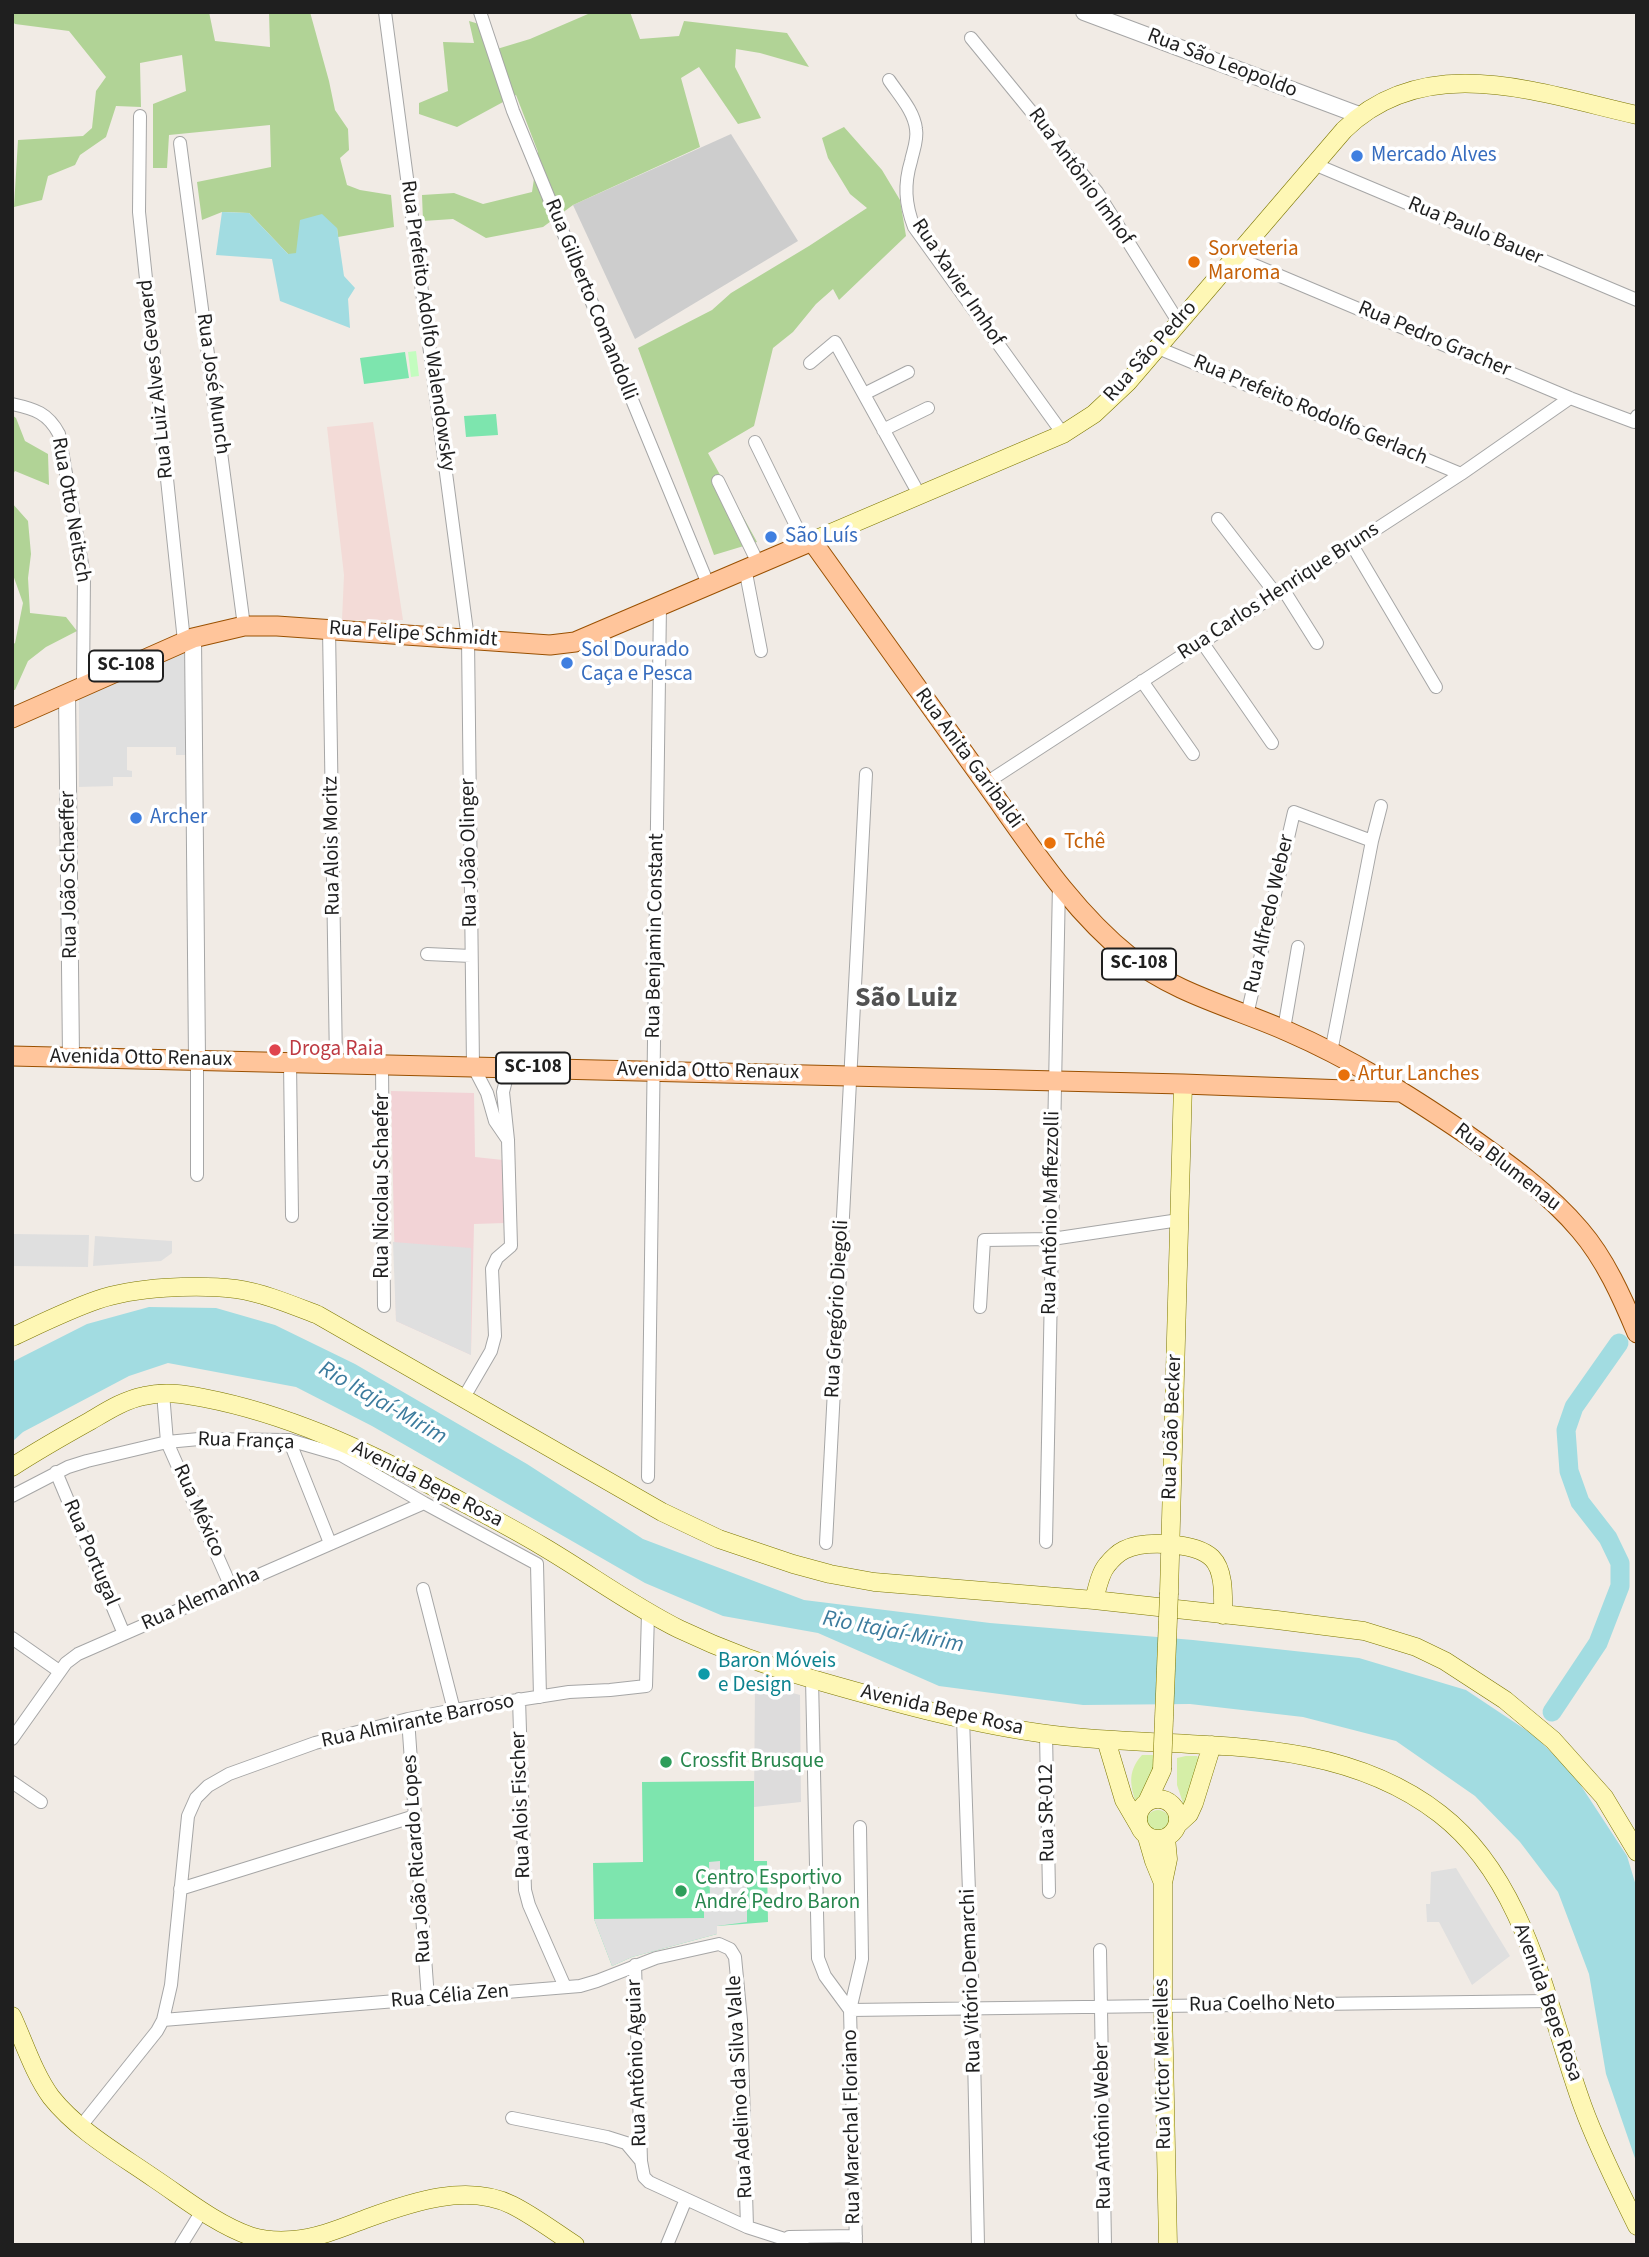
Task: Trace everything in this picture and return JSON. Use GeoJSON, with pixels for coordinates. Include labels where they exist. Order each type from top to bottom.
{"type":"FeatureCollection","features":[{"type":"Feature","properties":{"kind":"main road","name":"Rua São Pedro"},"geometry":{"type":"LineString","coordinates":[[809,542],[1063,434],[1094,414],[1158,348],[1314,164],[1359,116],[1390,97],[1411,89],[1456,83],[1511,88],[1637,115]]}},
{"type":"Feature","properties":{"kind":"main road","name":"Rua Felipe Schmidt"},"geometry":{"type":"LineString","coordinates":[[12,718],[189,639],[244,626],[563,644],[590,637],[809,542]]}},
{"type":"Feature","properties":{"kind":"main road","name":"Rua Anita Garibaldi"},"geometry":{"type":"LineString","coordinates":[[809,542],[1059,883],[1093,922],[1132,959],[1182,988],[1284,1029],[1331,1052],[1403,1092]]}},
{"type":"Feature","properties":{"kind":"main road","name":"Avenida Otto Renaux"},"geometry":{"type":"LineString","coordinates":[[12,1056],[1054,1080],[1403,1092]]}},
{"type":"Feature","properties":{"kind":"main road"},"geometry":{"type":"LineString","coordinates":[[1353,1090],[1361,1077],[1355,1064]]}},
{"type":"Feature","properties":{"kind":"main road","name":"Rua João Becker"},"geometry":{"type":"LineString","coordinates":[[1169,1802],[1162,1770],[1183,1084]]}},
{"type":"Feature","properties":{"kind":"main road","name":"Rua Blumenau"},"geometry":{"type":"LineString","coordinates":[[1403,1092],[1512,1167],[1561,1209],[1582,1232],[1598,1256],[1615,1284],[1637,1332]]}},
{"type":"Feature","properties":{"kind":"main road"},"geometry":{"type":"LineString","coordinates":[[12,1336],[99,1299],[147,1290],[192,1287],[236,1289],[273,1298],[318,1315],[662,1512],[719,1539],[793,1564],[874,1582],[1094,1600],[1364,1631],[1416,1647],[1445,1661],[1505,1700],[1553,1740],[1604,1797],[1637,1852]]}},
{"type":"Feature","properties":{"kind":"main road","name":"Avenida Bepe Rosa"},"geometry":{"type":"LineString","coordinates":[[12,1467],[119,1405],[143,1396],[183,1395],[233,1405],[349,1444],[532,1540],[649,1613],[704,1640],[812,1679],[963,1718],[1046,1734],[1286,1752],[1339,1765],[1414,1796],[1460,1831],[1473,1847],[1501,1888],[1524,1932],[1583,2107],[1637,2226]]}},
{"type":"Feature","properties":{"kind":"main road"},"geometry":{"type":"LineString","coordinates":[[1094,1600],[1105,1566],[1124,1550],[1146,1545],[1170,1545],[1198,1549],[1212,1558],[1222,1581],[1223,1615]]}},
{"type":"Feature","properties":{"kind":"main road","name":"Rua Victor Meirelles"},"geometry":{"type":"LineString","coordinates":[[1106,1740],[1124,1800],[1142,1830],[1163,1882]]}},
{"type":"Feature","properties":{"kind":"main road"},"geometry":{"type":"LineString","coordinates":[[1172,1831],[1177,1812],[1169,1802],[1154,1799],[1141,1808],[1142,1830],[1153,1839],[1172,1831],[1189,1814],[1212,1745]]}},
{"type":"Feature","properties":{"kind":"main road","name":"Rua João Becker"},"geometry":{"type":"LineString","coordinates":[[1147,1802],[1162,1770]]}},
{"type":"Feature","properties":{"kind":"main road","name":"Rua Victor Meirelles"},"geometry":{"type":"LineString","coordinates":[[1168,2245],[1163,1882],[1172,1831]]}},
{"type":"Feature","properties":{"kind":"main road"},"geometry":{"type":"LineString","coordinates":[[12,2016],[49,2094],[61,2108],[81,2126],[202,2211],[237,2231],[254,2237],[291,2240],[331,2231],[416,2202],[478,2196],[512,2205],[575,2245]]}},
{"type":"Feature","properties":{"kind":"street","name":"Rua Prefeito Adolfo Walendowsky"},"geometry":{"type":"LineString","coordinates":[[386,12],[468,639]]}},
{"type":"Feature","properties":{"kind":"street","name":"Rua Gilberto Comandolli"},"geometry":{"type":"LineString","coordinates":[[480,12],[513,111],[708,584]]}},
{"type":"Feature","properties":{"kind":"street","name":"Rua São Leopoldo"},"geometry":{"type":"LineString","coordinates":[[1084,12],[1359,116]]}},
{"type":"Feature","properties":{"kind":"street","name":"Rua Antônio Imhof"},"geometry":{"type":"LineString","coordinates":[[971,38],[1097,192],[1179,323]]}},
{"type":"Feature","properties":{"kind":"street","name":"Rua Xavier Imhof"},"geometry":{"type":"LineString","coordinates":[[889,80],[910,111],[916,128],[916,140],[906,176],[907,204],[914,226],[1063,434]]}},
{"type":"Feature","properties":{"kind":"street","name":"Rua Luiz Alves Gevaerd"},"geometry":{"type":"LineString","coordinates":[[140,116],[139,212],[189,639]]}},
{"type":"Feature","properties":{"kind":"street","name":"Rua José Munch"},"geometry":{"type":"LineString","coordinates":[[180,143],[244,626]]}},
{"type":"Feature","properties":{"kind":"street","name":"Rua Paulo Bauer"},"geometry":{"type":"LineString","coordinates":[[1314,164],[1637,300]]}},
{"type":"Feature","properties":{"kind":"street","name":"Rua Pedro Gracher"},"geometry":{"type":"LineString","coordinates":[[1235,257],[1570,398],[1635,419]]}},
{"type":"Feature","properties":{"kind":"street"},"geometry":{"type":"LineString","coordinates":[[810,363],[835,342],[920,496]]}},
{"type":"Feature","properties":{"kind":"street","name":"Rua Prefeito Rodolfo Gerlach"},"geometry":{"type":"LineString","coordinates":[[1158,348],[1461,474]]}},
{"type":"Feature","properties":{"kind":"street"},"geometry":{"type":"LineString","coordinates":[[864,394],[908,372]]}},
{"type":"Feature","properties":{"kind":"street","name":"Rua Carlos Henrique Bruns"},"geometry":{"type":"LineString","coordinates":[[986,783],[1461,474],[1570,398]]}},
{"type":"Feature","properties":{"kind":"street","name":"Rua Otto Neitsch"},"geometry":{"type":"LineString","coordinates":[[13,403],[40,412],[52,421],[59,434],[84,575],[75,689]]}},
{"type":"Feature","properties":{"kind":"street"},"geometry":{"type":"LineString","coordinates":[[883,430],[928,408]]}},
{"type":"Feature","properties":{"kind":"street"},"geometry":{"type":"LineString","coordinates":[[755,442],[809,542]]}},
{"type":"Feature","properties":{"kind":"street"},"geometry":{"type":"LineString","coordinates":[[718,481],[752,566],[761,651]]}},
{"type":"Feature","properties":{"kind":"street"},"geometry":{"type":"LineString","coordinates":[[1218,519],[1280,592],[1317,643]]}},
{"type":"Feature","properties":{"kind":"street"},"geometry":{"type":"LineString","coordinates":[[1352,545],[1436,687]]}},
{"type":"Feature","properties":{"kind":"street","name":"Rua Benjamin Constant"},"geometry":{"type":"LineString","coordinates":[[648,1477],[660,605]]}},
{"type":"Feature","properties":{"kind":"street","name":"Rua Alois Moritz"},"geometry":{"type":"LineString","coordinates":[[329,629],[336,1063]]}},
{"type":"Feature","properties":{"kind":"street"},"geometry":{"type":"LineString","coordinates":[[189,639],[197,1175]]}},
{"type":"Feature","properties":{"kind":"street","name":"Rua João Olinger"},"geometry":{"type":"LineString","coordinates":[[468,639],[472,1066]]}},
{"type":"Feature","properties":{"kind":"street"},"geometry":{"type":"LineString","coordinates":[[1202,642],[1272,743]]}},
{"type":"Feature","properties":{"kind":"street"},"geometry":{"type":"LineString","coordinates":[[1142,681],[1193,754]]}},
{"type":"Feature","properties":{"kind":"street","name":"Rua João Schaeffer"},"geometry":{"type":"LineString","coordinates":[[71,1057],[75,689]]}},
{"type":"Feature","properties":{"kind":"street","name":"Rua Gregório Diegoli"},"geometry":{"type":"LineString","coordinates":[[826,1543],[866,774]]}},
{"type":"Feature","properties":{"kind":"street"},"geometry":{"type":"LineString","coordinates":[[1331,1052],[1381,806]]}},
{"type":"Feature","properties":{"kind":"street","name":"Rua Alfredo Weber"},"geometry":{"type":"LineString","coordinates":[[1247,1015],[1294,812],[1373,842]]}},
{"type":"Feature","properties":{"kind":"street","name":"Rua Antônio Maffezzolli"},"geometry":{"type":"LineString","coordinates":[[1046,1542],[1059,883]]}},
{"type":"Feature","properties":{"kind":"street"},"geometry":{"type":"LineString","coordinates":[[1284,1029],[1298,947]]}},
{"type":"Feature","properties":{"kind":"street"},"geometry":{"type":"LineString","coordinates":[[427,954],[471,956]]}},
{"type":"Feature","properties":{"kind":"street"},"geometry":{"type":"LineString","coordinates":[[290,1062],[292,1216]]}},
{"type":"Feature","properties":{"kind":"street","name":"Rua Nicolau Schaefer"},"geometry":{"type":"LineString","coordinates":[[382,1065],[384,1306]]}},
{"type":"Feature","properties":{"kind":"street"},"geometry":{"type":"LineString","coordinates":[[472,1066],[487,1093],[495,1121],[508,1140]]}},
{"type":"Feature","properties":{"kind":"street"},"geometry":{"type":"LineString","coordinates":[[463,1399],[491,1351],[495,1336],[492,1269],[497,1258],[511,1246],[508,1140],[503,1092],[509,1068]]}},
{"type":"Feature","properties":{"kind":"street"},"geometry":{"type":"LineString","coordinates":[[980,1307],[985,1240],[1052,1239],[1179,1220]]}},
{"type":"Feature","properties":{"kind":"street","name":"Rua México"},"geometry":{"type":"LineString","coordinates":[[163,1394],[167,1442],[231,1587]]}},
{"type":"Feature","properties":{"kind":"street","name":"Rua França"},"geometry":{"type":"LineString","coordinates":[[12,1496],[57,1472],[87,1461],[167,1442],[199,1438],[289,1440],[341,1454],[424,1503],[537,1564],[540,1697]]}},
{"type":"Feature","properties":{"kind":"street"},"geometry":{"type":"LineString","coordinates":[[289,1440],[330,1543]]}},
{"type":"Feature","properties":{"kind":"street","name":"Rua Portugal"},"geometry":{"type":"LineString","coordinates":[[57,1472],[124,1634]]}},
{"type":"Feature","properties":{"kind":"street","name":"Rua Alemanha"},"geometry":{"type":"LineString","coordinates":[[12,1739],[71,1657],[424,1503]]}},
{"type":"Feature","properties":{"kind":"street"},"geometry":{"type":"LineString","coordinates":[[424,1589],[454,1710]]}},
{"type":"Feature","properties":{"kind":"street","name":"Rua Almirante Barroso"},"geometry":{"type":"LineString","coordinates":[[81,2126],[163,2020],[173,1969],[188,1816],[195,1798],[208,1786],[229,1774],[315,1743],[408,1719],[519,1699],[646,1686],[649,1613]]}},
{"type":"Feature","properties":{"kind":"street"},"geometry":{"type":"LineString","coordinates":[[12,1638],[59,1671]]}},
{"type":"Feature","properties":{"kind":"street"},"geometry":{"type":"LineString","coordinates":[[812,1679],[818,1958],[825,1976],[850,2010]]}},
{"type":"Feature","properties":{"kind":"street","name":"Rua Alois Fischer"},"geometry":{"type":"LineString","coordinates":[[519,1699],[525,1890],[565,1987]]}},
{"type":"Feature","properties":{"kind":"street","name":"Rua Vitório Demarchi"},"geometry":{"type":"LineString","coordinates":[[963,1718],[974,2008],[978,2245]]}},
{"type":"Feature","properties":{"kind":"street","name":"Rua João Ricardo Lopes"},"geometry":{"type":"LineString","coordinates":[[408,1719],[428,1999]]}},
{"type":"Feature","properties":{"kind":"street","name":"Rua SR-012"},"geometry":{"type":"LineString","coordinates":[[1046,1734],[1049,1892]]}},
{"type":"Feature","properties":{"kind":"street"},"geometry":{"type":"LineString","coordinates":[[12,1782],[41,1802]]}},
{"type":"Feature","properties":{"kind":"street"},"geometry":{"type":"LineString","coordinates":[[180,1889],[415,1816]]}},
{"type":"Feature","properties":{"kind":"street","name":"Rua Marechal Floriano"},"geometry":{"type":"LineString","coordinates":[[856,2240],[850,2010],[862,1959],[860,1827]]}},
{"type":"Feature","properties":{"kind":"street","name":"Rua Célia Zen"},"geometry":{"type":"LineString","coordinates":[[163,2020],[565,1987],[597,1981],[656,1958],[719,1944],[730,1949]]}},
{"type":"Feature","properties":{"kind":"street","name":"Rua Adelino da Silva Valle"},"geometry":{"type":"LineString","coordinates":[[730,1949],[735,1957],[741,2020],[747,2227]]}},
{"type":"Feature","properties":{"kind":"street","name":"Rua Antônio Weber"},"geometry":{"type":"LineString","coordinates":[[1100,1950],[1105,2245]]}},
{"type":"Feature","properties":{"kind":"street","name":"Rua Antônio Aguiar"},"geometry":{"type":"LineString","coordinates":[[635,1965],[641,2161]]}},
{"type":"Feature","properties":{"kind":"street","name":"Rua Coelho Neto"},"geometry":{"type":"LineString","coordinates":[[850,2010],[1549,2001]]}},
{"type":"Feature","properties":{"kind":"street"},"geometry":{"type":"LineString","coordinates":[[512,2118],[617,2139],[626,2143],[641,2161],[644,2177],[649,2182],[747,2227],[803,2245]]}},
{"type":"Feature","properties":{"kind":"street"},"geometry":{"type":"LineString","coordinates":[[667,2245],[686,2199]]}},
{"type":"Feature","properties":{"kind":"street"},"geometry":{"type":"LineString","coordinates":[[181,2245],[202,2211]]}},
{"type":"Feature","properties":{"kind":"street"},"geometry":{"type":"LineString","coordinates":[[778,2237],[856,2240]]}},
{"type":"Feature","properties":{"kind":"shaded area"},"geometry":{"type":"Polygon","coordinates":[[[731,134],[798,241],[635,339],[573,205],[731,134]]]}},
{"type":"Feature","properties":{"kind":"shaded area"},"geometry":{"type":"Polygon","coordinates":[[[373,422],[403,620],[342,620],[344,575],[327,427],[373,422]]]}},
{"type":"Feature","properties":{"kind":"shaded area"},"geometry":{"type":"Polygon","coordinates":[[[186,651],[187,755],[176,755],[176,747],[127,747],[127,770],[132,771],[132,777],[113,777],[113,786],[79,787],[79,698],[186,651]]]}},
{"type":"Feature","properties":{"kind":"shaded area"},"geometry":{"type":"Polygon","coordinates":[[[391,1091],[474,1093],[475,1157],[503,1160],[505,1223],[474,1224],[471,1355],[396,1321],[391,1091]]]}},
{"type":"Feature","properties":{"kind":"shaded area"},"geometry":{"type":"Polygon","coordinates":[[[14,1234],[89,1235],[88,1267],[12,1266],[14,1234]]]}},
{"type":"Feature","properties":{"kind":"shaded area"},"geometry":{"type":"Polygon","coordinates":[[[95,1236],[172,1241],[172,1253],[161,1261],[93,1266],[95,1236]]]}},
{"type":"Feature","properties":{"kind":"shaded area"},"geometry":{"type":"Polygon","coordinates":[[[393,1242],[471,1248],[471,1355],[396,1321],[393,1242]]]}},
{"type":"Feature","properties":{"kind":"shaded area"},"geometry":{"type":"Polygon","coordinates":[[[755,1683],[800,1695],[801,1802],[754,1807],[755,1683]]]}},
{"type":"Feature","properties":{"kind":"shaded area"},"geometry":{"type":"Polygon","coordinates":[[[720,1861],[720,1874],[747,1873],[747,1922],[717,1926],[717,1934],[632,1957],[612,1966],[594,1919],[704,1918],[704,1898],[710,1897],[709,1862],[720,1861]]]}},
{"type":"Feature","properties":{"kind":"shaded area"},"geometry":{"type":"Polygon","coordinates":[[[1456,1868],[1510,1956],[1472,1985],[1439,1922],[1427,1922],[1426,1904],[1430,1904],[1431,1872],[1456,1868]]]}},
{"type":"Feature","properties":{"kind":"green space"},"geometry":{"type":"Polygon","coordinates":[[[12,12],[209,12],[215,41],[270,47],[269,12],[310,12],[335,110],[348,129],[349,150],[340,158],[347,185],[391,195],[394,227],[338,237],[337,228],[296,254],[288,254],[249,213],[222,212],[202,220],[197,182],[271,167],[270,125],[169,135],[167,168],[153,168],[153,104],[186,91],[182,55],[140,63],[141,107],[116,106],[106,137],[80,155],[75,165],[48,176],[42,200],[14,207],[18,140],[83,136],[92,128],[96,91],[106,77],[69,31],[15,24],[12,21],[12,12]]]}},
{"type":"Feature","properties":{"kind":"green space"},"geometry":{"type":"Polygon","coordinates":[[[630,12],[640,39],[679,36],[684,21],[787,33],[809,67],[736,49],[735,67],[761,118],[738,124],[699,67],[681,78],[700,147],[573,205],[543,227],[486,238],[453,219],[423,221],[422,195],[454,193],[483,204],[532,192],[538,152],[516,95],[457,127],[419,114],[419,103],[448,91],[443,42],[474,43],[469,21],[479,24],[487,52],[530,39],[588,14],[630,12]]]}},
{"type":"Feature","properties":{"kind":"green space"},"geometry":{"type":"Polygon","coordinates":[[[844,127],[882,170],[900,200],[906,236],[839,300],[833,289],[816,304],[793,332],[773,348],[754,426],[708,453],[757,542],[714,555],[638,348],[712,310],[731,293],[867,208],[850,194],[828,158],[822,138],[844,127]]]}},
{"type":"Feature","properties":{"kind":"green space"},"geometry":{"type":"Polygon","coordinates":[[[416,351],[419,376],[411,377],[408,352],[416,351]]]}},
{"type":"Feature","properties":{"kind":"green space"},"geometry":{"type":"Polygon","coordinates":[[[405,352],[409,378],[364,384],[360,358],[405,352]]]}},
{"type":"Feature","properties":{"kind":"green space"},"geometry":{"type":"Polygon","coordinates":[[[496,414],[498,435],[466,437],[464,416],[496,414]]]}},
{"type":"Feature","properties":{"kind":"green space"},"geometry":{"type":"Polygon","coordinates":[[[12,415],[16,418],[25,441],[48,454],[49,485],[15,471],[12,476],[12,415]]]}},
{"type":"Feature","properties":{"kind":"green space"},"geometry":{"type":"Polygon","coordinates":[[[12,503],[28,521],[31,554],[28,578],[30,613],[66,617],[77,631],[46,647],[28,661],[15,690],[12,690],[12,645],[15,643],[23,603],[12,572],[12,503]]]}},
{"type":"Feature","properties":{"kind":"green space"},"geometry":{"type":"Polygon","coordinates":[[[1142,1755],[1153,1755],[1153,1773],[1137,1806],[1132,1774],[1142,1755]]]}},
{"type":"Feature","properties":{"kind":"green space"},"geometry":{"type":"Polygon","coordinates":[[[1197,1756],[1201,1764],[1186,1812],[1177,1785],[1177,1758],[1197,1756]]]}},
{"type":"Feature","properties":{"kind":"green space","name":"Centro Esportivo André Pedro Baron"},"geometry":{"type":"Polygon","coordinates":[[[754,1781],[754,1861],[767,1861],[768,1922],[717,1926],[717,1934],[632,1957],[612,1966],[594,1919],[593,1863],[643,1862],[642,1782],[754,1781]]]}},
{"type":"Feature","properties":{"kind":"green space"},"geometry":{"type":"Polygon","coordinates":[[[1158,1810],[1169,1817],[1170,1822],[1163,1833],[1158,1834],[1147,1827],[1146,1822],[1153,1811],[1158,1810]]]}},
{"type":"Feature","properties":{"kind":"water"},"geometry":{"type":"Polygon","coordinates":[[[222,212],[249,213],[288,254],[296,253],[300,220],[322,214],[337,228],[344,276],[355,288],[348,299],[350,328],[280,301],[272,259],[216,255],[222,212]]]}},
{"type":"Feature","properties":{"kind":"water","name":"Rio Itajaí-Mirim"},"geometry":{"type":"Polygon","coordinates":[[[149,1307],[216,1308],[275,1325],[355,1364],[527,1464],[643,1539],[804,1600],[990,1623],[1193,1640],[1359,1658],[1466,1690],[1535,1736],[1574,1775],[1627,1856],[1637,1889],[1637,2164],[1606,2074],[1589,1974],[1558,1892],[1520,1842],[1475,1796],[1396,1741],[1303,1717],[1190,1704],[1083,1705],[939,1686],[818,1633],[723,1616],[645,1583],[372,1426],[296,1387],[168,1363],[129,1376],[23,1432],[12,1442],[12,1362],[87,1324],[149,1307]]]}},
{"type":"Feature","properties":{"kind":"waterway"},"geometry":{"type":"LineString","coordinates":[[1552,1712],[1598,1643],[1620,1586],[1620,1563],[1608,1538],[1580,1502],[1569,1471],[1566,1430],[1574,1407],[1619,1343]]}},
{"type":"Feature","properties":{"kind":"place","name":"Mercado Alves"},"geometry":{"type":"Point","coordinates":[1357,156]}},
{"type":"Feature","properties":{"kind":"place","name":"Sorveteria Maroma"},"geometry":{"type":"Point","coordinates":[1194,262]}},
{"type":"Feature","properties":{"kind":"place","name":"São Luís"},"geometry":{"type":"Point","coordinates":[771,537]}},
{"type":"Feature","properties":{"kind":"place","name":"Sol Dourado Caça e Pesca"},"geometry":{"type":"Point","coordinates":[567,663]}},
{"type":"Feature","properties":{"kind":"place","name":"Archer"},"geometry":{"type":"Point","coordinates":[136,818]}},
{"type":"Feature","properties":{"kind":"place","name":"Tchê"},"geometry":{"type":"Point","coordinates":[1050,843]}},
{"type":"Feature","properties":{"kind":"place","name":"Droga Raia"},"geometry":{"type":"Point","coordinates":[275,1050]}},
{"type":"Feature","properties":{"kind":"place","name":"Artur Lanches"},"geometry":{"type":"Point","coordinates":[1344,1075]}},
{"type":"Feature","properties":{"kind":"place","name":"Baron Móveis e Design"},"geometry":{"type":"Point","coordinates":[704,1674]}},
{"type":"Feature","properties":{"kind":"place","name":"Crossfit Brusque"},"geometry":{"type":"Point","coordinates":[666,1762]}},
{"type":"Feature","properties":{"kind":"place","name":"Centro Esportivo André Pedro Baron"},"geometry":{"type":"Point","coordinates":[681,1891]}},
{"type":"Feature","properties":{"kind":"district","name":"São Luiz"},"geometry":{"type":"Point","coordinates":[906,1000]}}]}
